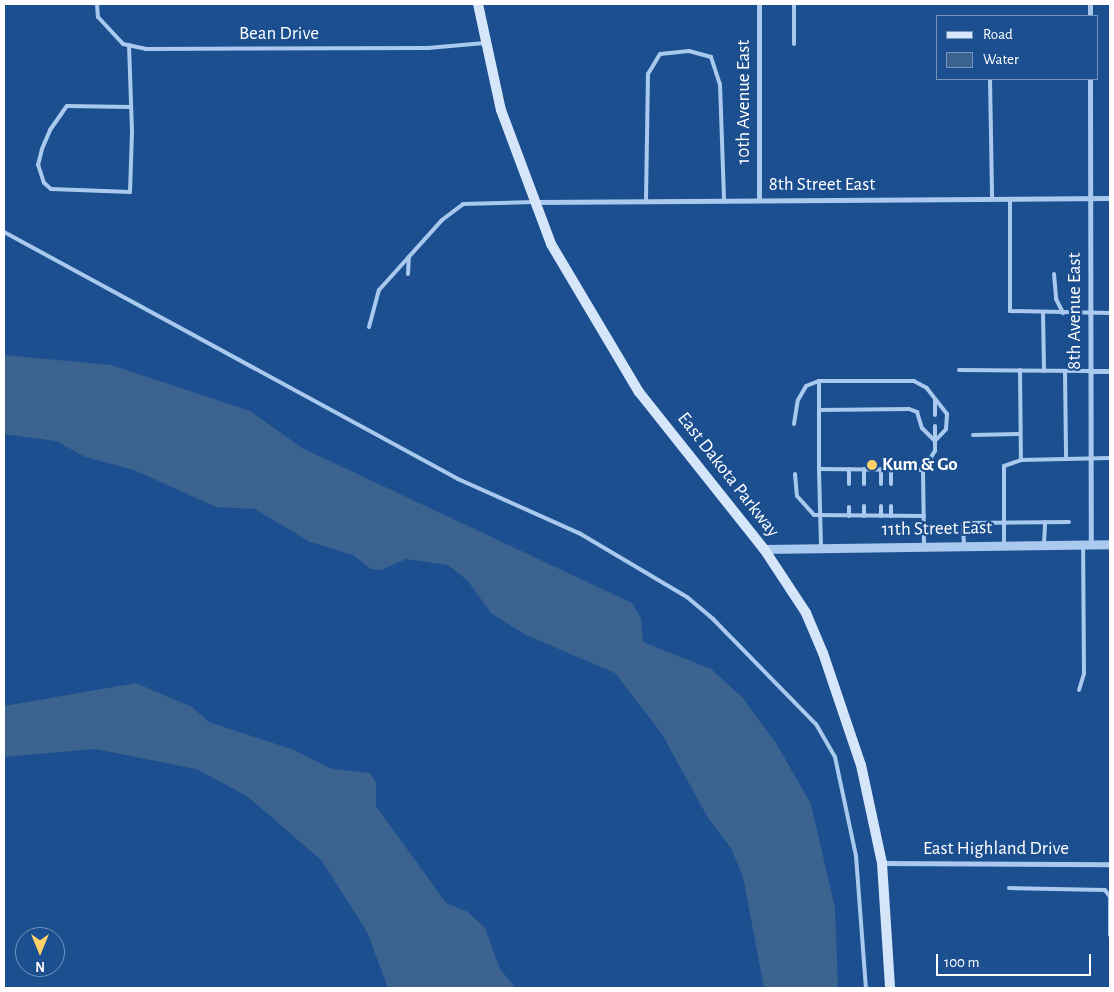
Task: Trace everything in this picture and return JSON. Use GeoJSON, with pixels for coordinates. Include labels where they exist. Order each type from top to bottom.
{"type":"FeatureCollection","features":[{"type":"Feature","properties":{"kind":"main road","name":"East Dakota Parkway"},"geometry":{"type":"LineString","coordinates":[[478,4],[501,110],[551,244],[639,392],[764,549],[806,613],[832,677],[861,765],[882,863],[890,988]]}},
{"type":"Feature","properties":{"kind":"street","name":"10th Avenue East"},"geometry":{"type":"LineString","coordinates":[[758,4],[759,200]]}},
{"type":"Feature","properties":{"kind":"street","name":"8th Avenue East"},"geometry":{"type":"LineString","coordinates":[[1087,544],[1091,458],[1089,313],[1090,80]]}},
{"type":"Feature","properties":{"kind":"street","name":"8th Street East"},"geometry":{"type":"LineString","coordinates":[[534,202],[1110,198]]}},
{"type":"Feature","properties":{"kind":"street"},"geometry":{"type":"LineString","coordinates":[[1091,371],[1110,371]]}},
{"type":"Feature","properties":{"kind":"street","name":"11th Street East"},"geometry":{"type":"LineString","coordinates":[[764,549],[821,546],[1110,544]]}},
{"type":"Feature","properties":{"kind":"street","name":"East Highland Drive"},"geometry":{"type":"LineString","coordinates":[[882,863],[1110,864]]}},
{"type":"Feature","properties":{"kind":"lane"},"geometry":{"type":"LineString","coordinates":[[97,4],[98,16],[122,44],[129,45],[131,107],[130,192],[51,189],[44,183],[38,165],[42,149],[50,130],[67,106],[131,107]]}},
{"type":"Feature","properties":{"kind":"lane"},"geometry":{"type":"LineString","coordinates":[[794,4],[794,44]]}},
{"type":"Feature","properties":{"kind":"lane","name":"Bean Drive"},"geometry":{"type":"LineString","coordinates":[[129,45],[419,48],[485,42]]}},
{"type":"Feature","properties":{"kind":"lane"},"geometry":{"type":"LineString","coordinates":[[646,201],[648,74],[660,54],[688,51],[711,57],[720,84],[724,200]]}},
{"type":"Feature","properties":{"kind":"lane"},"geometry":{"type":"LineString","coordinates":[[990,80],[992,199]]}},
{"type":"Feature","properties":{"kind":"lane"},"geometry":{"type":"LineString","coordinates":[[1010,199],[1010,311],[1110,313]]}},
{"type":"Feature","properties":{"kind":"lane"},"geometry":{"type":"LineString","coordinates":[[369,327],[379,290],[409,256],[463,204],[534,202]]}},
{"type":"Feature","properties":{"kind":"lane"},"geometry":{"type":"LineString","coordinates":[[4,232],[458,480],[579,533],[688,597],[714,620],[816,724],[835,757],[853,830],[866,988]]}},
{"type":"Feature","properties":{"kind":"lane"},"geometry":{"type":"LineString","coordinates":[[408,274],[409,256]]}},
{"type":"Feature","properties":{"kind":"lane"},"geometry":{"type":"LineString","coordinates":[[1054,274],[1056,299],[1063,313]]}},
{"type":"Feature","properties":{"kind":"lane"},"geometry":{"type":"LineString","coordinates":[[1043,312],[1044,371]]}},
{"type":"Feature","properties":{"kind":"lane"},"geometry":{"type":"LineString","coordinates":[[959,370],[1091,371]]}},
{"type":"Feature","properties":{"kind":"lane"},"geometry":{"type":"LineString","coordinates":[[1020,370],[1021,460]]}},
{"type":"Feature","properties":{"kind":"lane"},"geometry":{"type":"LineString","coordinates":[[1065,371],[1066,459]]}},
{"type":"Feature","properties":{"kind":"lane"},"geometry":{"type":"LineString","coordinates":[[820,381],[821,546]]}},
{"type":"Feature","properties":{"kind":"lane"},"geometry":{"type":"LineString","coordinates":[[794,424],[798,400],[806,386],[820,381],[914,381],[928,388],[947,414],[946,429],[935,441]]}},
{"type":"Feature","properties":{"kind":"lane"},"geometry":{"type":"LineString","coordinates":[[935,400],[935,416]]}},
{"type":"Feature","properties":{"kind":"lane"},"geometry":{"type":"LineString","coordinates":[[819,410],[909,410],[917,412],[922,428],[935,441]]}},
{"type":"Feature","properties":{"kind":"lane"},"geometry":{"type":"LineString","coordinates":[[924,546],[923,470],[935,451],[935,426]]}},
{"type":"Feature","properties":{"kind":"lane"},"geometry":{"type":"LineString","coordinates":[[973,435],[1020,434]]}},
{"type":"Feature","properties":{"kind":"lane"},"geometry":{"type":"LineString","coordinates":[[1004,545],[1004,466],[1021,460],[1110,458]]}},
{"type":"Feature","properties":{"kind":"lane"},"geometry":{"type":"LineString","coordinates":[[820,469],[923,470]]}},
{"type":"Feature","properties":{"kind":"lane"},"geometry":{"type":"LineString","coordinates":[[849,470],[849,484]]}},
{"type":"Feature","properties":{"kind":"lane"},"geometry":{"type":"LineString","coordinates":[[864,470],[864,484]]}},
{"type":"Feature","properties":{"kind":"lane"},"geometry":{"type":"LineString","coordinates":[[881,470],[881,484]]}},
{"type":"Feature","properties":{"kind":"lane"},"geometry":{"type":"LineString","coordinates":[[891,470],[891,484]]}},
{"type":"Feature","properties":{"kind":"lane"},"geometry":{"type":"LineString","coordinates":[[794,474],[802,505],[820,516],[924,516]]}},
{"type":"Feature","properties":{"kind":"lane"},"geometry":{"type":"LineString","coordinates":[[864,506],[864,516]]}},
{"type":"Feature","properties":{"kind":"lane"},"geometry":{"type":"LineString","coordinates":[[881,506],[881,516]]}},
{"type":"Feature","properties":{"kind":"lane"},"geometry":{"type":"LineString","coordinates":[[891,506],[891,516]]}},
{"type":"Feature","properties":{"kind":"lane"},"geometry":{"type":"LineString","coordinates":[[849,507],[849,516]]}},
{"type":"Feature","properties":{"kind":"lane"},"geometry":{"type":"LineString","coordinates":[[964,545],[963,522],[1069,522]]}},
{"type":"Feature","properties":{"kind":"lane"},"geometry":{"type":"LineString","coordinates":[[1044,522],[1044,544]]}},
{"type":"Feature","properties":{"kind":"lane"},"geometry":{"type":"LineString","coordinates":[[1079,690],[1084,674],[1087,544]]}},
{"type":"Feature","properties":{"kind":"lane"},"geometry":{"type":"LineString","coordinates":[[1009,888],[1105,890],[1110,897],[1110,935]]}},
{"type":"Feature","properties":{"kind":"water"},"geometry":{"type":"Polygon","coordinates":[[[4,355],[111,365],[250,411],[302,448],[632,603],[641,618],[643,642],[711,669],[742,697],[776,743],[811,804],[835,908],[838,988],[764,988],[743,877],[731,848],[708,818],[662,734],[615,673],[526,635],[491,613],[468,581],[448,565],[406,559],[381,570],[371,569],[353,555],[310,542],[255,509],[216,507],[134,470],[85,457],[56,441],[4,434],[4,355]]]}},
{"type":"Feature","properties":{"kind":"water"},"geometry":{"type":"Polygon","coordinates":[[[136,683],[192,707],[209,722],[294,750],[332,769],[370,773],[376,783],[376,806],[446,903],[468,912],[485,928],[500,969],[516,988],[388,988],[367,932],[322,861],[247,796],[196,769],[95,749],[4,757],[4,706],[136,683]]]}},
{"type":"Feature","properties":{"kind":"place","name":"Kum & Go"},"geometry":{"type":"Point","coordinates":[872,465]}}]}
